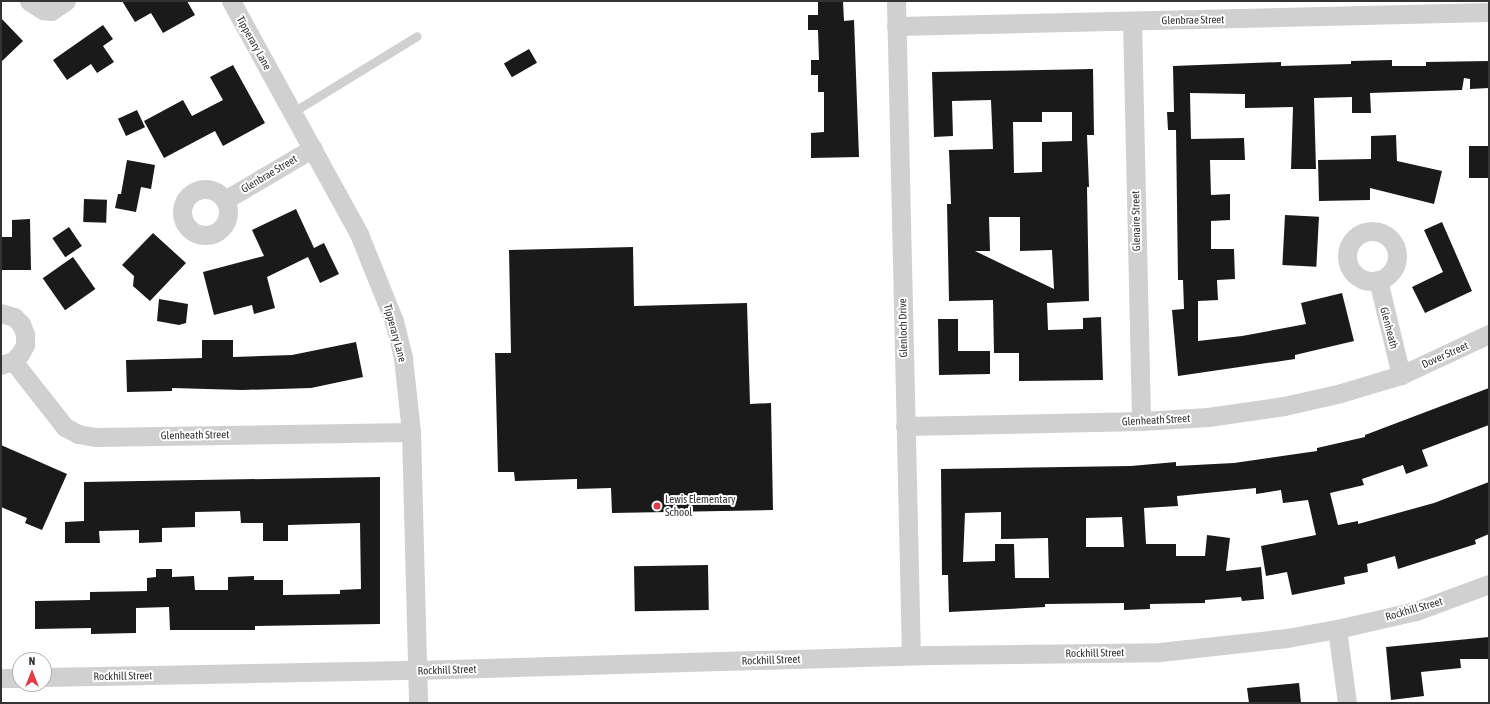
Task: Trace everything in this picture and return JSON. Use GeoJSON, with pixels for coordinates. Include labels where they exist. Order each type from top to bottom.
{"type":"FeatureCollection","features":[{"type":"Feature","properties":{"kind":"street"},"geometry":{"type":"LineString","coordinates":[[29,1],[43,10],[51,11],[66,1]]}},
{"type":"Feature","properties":{"kind":"street","name":"Tipperary Lane"},"geometry":{"type":"LineString","coordinates":[[231,1],[359,234],[394,320],[403,358],[412,432],[416,670],[418,703]]}},
{"type":"Feature","properties":{"kind":"street","name":"Glenloch Drive"},"geometry":{"type":"LineString","coordinates":[[896,1],[910,656]]}},
{"type":"Feature","properties":{"kind":"street","name":"Glenbrae Street"},"geometry":{"type":"LineString","coordinates":[[896,26],[1489,12]]}},
{"type":"Feature","properties":{"kind":"street","name":"Glenaire Street"},"geometry":{"type":"LineString","coordinates":[[1132,21],[1141,421]]}},
{"type":"Feature","properties":{"kind":"street","name":"Glenbrae Street"},"geometry":{"type":"LineString","coordinates":[[225,200],[313,148]]}},
{"type":"Feature","properties":{"kind":"street","name":"Glenheath"},"geometry":{"type":"LineString","coordinates":[[1378,280],[1401,375]]}},
{"type":"Feature","properties":{"kind":"street","name":"Glenheath Street"},"geometry":{"type":"LineString","coordinates":[[1,313],[14,317],[21,324],[25,334],[25,345],[7,363],[65,427],[78,434],[95,437],[412,432]]}},
{"type":"Feature","properties":{"kind":"street","name":"Dover Street"},"geometry":{"type":"LineString","coordinates":[[1401,375],[1489,334]]}},
{"type":"Feature","properties":{"kind":"street","name":"Glenheath Street"},"geometry":{"type":"LineString","coordinates":[[905,426],[1141,421],[1208,417],[1284,406],[1341,393],[1401,375]]}},
{"type":"Feature","properties":{"kind":"street","name":"Rockhill Street"},"geometry":{"type":"LineString","coordinates":[[52,677],[416,670],[910,656],[1160,652],[1280,639],[1337,629],[1416,611],[1489,584]]}},
{"type":"Feature","properties":{"kind":"street"},"geometry":{"type":"LineString","coordinates":[[1337,629],[1347,703]]}},
{"type":"Feature","properties":{"kind":"street"},"geometry":{"type":"LineString","coordinates":[[1,678],[12,678]]}},
{"type":"Feature","properties":{"kind":"lane"},"geometry":{"type":"LineString","coordinates":[[293,112],[417,36]]}},
{"type":"Feature","properties":{"kind":"building"},"geometry":{"type":"Polygon","coordinates":[[[122,1],[187,1],[195,15],[163,33],[151,13],[135,22],[122,1]]]}},
{"type":"Feature","properties":{"kind":"building"},"geometry":{"type":"Polygon","coordinates":[[[818,1],[843,1],[844,21],[854,20],[859,157],[811,158],[811,133],[824,132],[824,92],[818,92],[818,75],[811,75],[811,60],[819,60],[818,30],[808,30],[808,15],[818,15],[818,1]]]}},
{"type":"Feature","properties":{"kind":"building"},"geometry":{"type":"Polygon","coordinates":[[[1,18],[23,41],[1,62],[1,18]]]}},
{"type":"Feature","properties":{"kind":"building"},"geometry":{"type":"Polygon","coordinates":[[[103,25],[113,39],[103,46],[114,62],[97,73],[91,64],[67,80],[53,60],[103,25]]]}},
{"type":"Feature","properties":{"kind":"building"},"geometry":{"type":"Polygon","coordinates":[[[529,49],[537,63],[512,77],[504,64],[529,49]]]}},
{"type":"Feature","properties":{"kind":"building"},"geometry":{"type":"Polygon","coordinates":[[[1392,60],[1392,66],[1426,66],[1426,62],[1489,61],[1489,88],[1470,89],[1470,79],[1464,78],[1462,90],[1370,93],[1371,113],[1352,113],[1352,97],[1314,98],[1316,169],[1291,169],[1293,107],[1245,108],[1245,94],[1190,93],[1191,139],[1244,138],[1245,160],[1210,160],[1211,195],[1230,194],[1230,220],[1211,221],[1211,249],[1234,249],[1235,279],[1217,280],[1218,300],[1198,301],[1198,341],[1242,336],[1306,324],[1301,303],[1342,293],[1354,341],[1295,355],[1295,359],[1178,376],[1172,310],[1184,309],[1183,280],[1178,280],[1176,130],[1168,130],[1167,112],[1174,112],[1173,66],[1281,62],[1281,66],[1351,64],[1351,61],[1392,60]]]}},
{"type":"Feature","properties":{"kind":"building"},"geometry":{"type":"Polygon","coordinates":[[[233,65],[265,123],[223,146],[215,131],[164,158],[144,121],[183,100],[192,116],[223,100],[210,77],[233,65]]]}},
{"type":"Feature","properties":{"kind":"building"},"geometry":{"type":"Polygon","coordinates":[[[1093,69],[1094,135],[1087,135],[1089,187],[1087,187],[1089,301],[1047,303],[1048,330],[1083,329],[1083,318],[1101,317],[1103,380],[1019,381],[1019,353],[994,353],[993,300],[949,301],[947,204],[951,204],[949,150],[993,149],[991,100],[952,101],[953,136],[934,137],[932,72],[1093,69]],[[1042,112],[1042,122],[1013,122],[1014,173],[1042,172],[1042,142],[1072,141],[1072,112],[1042,112]],[[989,217],[990,251],[975,251],[1054,289],[1052,250],[1020,251],[1020,217],[989,217]]]}},
{"type":"Feature","properties":{"kind":"building"},"geometry":{"type":"Polygon","coordinates":[[[137,110],[145,127],[126,136],[118,119],[137,110]]]}},
{"type":"Feature","properties":{"kind":"building"},"geometry":{"type":"Polygon","coordinates":[[[1396,135],[1397,161],[1442,171],[1434,204],[1370,188],[1370,200],[1319,201],[1318,160],[1371,159],[1371,136],[1396,135]]]}},
{"type":"Feature","properties":{"kind":"building"},"geometry":{"type":"Polygon","coordinates":[[[1469,146],[1489,146],[1489,178],[1469,178],[1469,146]]]}},
{"type":"Feature","properties":{"kind":"building"},"geometry":{"type":"Polygon","coordinates":[[[127,160],[155,165],[151,189],[141,187],[136,212],[115,208],[118,194],[121,194],[127,160]]]}},
{"type":"Feature","properties":{"kind":"building"},"geometry":{"type":"Polygon","coordinates":[[[84,199],[107,200],[106,223],[83,222],[84,199]]]}},
{"type":"Feature","properties":{"kind":"building"},"geometry":{"type":"Polygon","coordinates":[[[296,209],[314,248],[324,243],[339,274],[320,283],[308,257],[267,277],[275,308],[254,314],[252,305],[214,315],[203,272],[264,256],[252,230],[296,209]]]}},
{"type":"Feature","properties":{"kind":"building"},"geometry":{"type":"Polygon","coordinates":[[[1285,215],[1319,217],[1316,267],[1282,265],[1285,215]]]}},
{"type":"Feature","properties":{"kind":"building"},"geometry":{"type":"Polygon","coordinates":[[[30,219],[31,270],[1,270],[1,237],[12,237],[12,220],[30,219]]]}},
{"type":"Feature","properties":{"kind":"building"},"geometry":{"type":"Polygon","coordinates":[[[1442,222],[1472,291],[1425,313],[1412,287],[1443,272],[1424,230],[1442,222]]]}},
{"type":"Feature","properties":{"kind":"building"},"geometry":{"type":"Polygon","coordinates":[[[69,227],[82,246],[65,257],[52,238],[69,227]]]}},
{"type":"Feature","properties":{"kind":"building"},"geometry":{"type":"Polygon","coordinates":[[[153,233],[186,263],[150,301],[133,286],[134,276],[122,265],[153,233]]]}},
{"type":"Feature","properties":{"kind":"building"},"geometry":{"type":"Polygon","coordinates":[[[633,247],[634,306],[747,303],[750,404],[771,403],[773,510],[612,513],[611,488],[577,489],[577,479],[515,481],[514,472],[498,472],[495,353],[511,353],[509,250],[633,247]]]}},
{"type":"Feature","properties":{"kind":"building"},"geometry":{"type":"Polygon","coordinates":[[[73,257],[95,289],[65,310],[43,278],[73,257]]]}},
{"type":"Feature","properties":{"kind":"building"},"geometry":{"type":"Polygon","coordinates":[[[159,299],[188,304],[186,323],[179,325],[157,321],[159,299]]]}},
{"type":"Feature","properties":{"kind":"building"},"geometry":{"type":"Polygon","coordinates":[[[938,319],[958,319],[958,351],[990,351],[990,374],[939,375],[938,319]]]}},
{"type":"Feature","properties":{"kind":"building"},"geometry":{"type":"Polygon","coordinates":[[[202,340],[233,340],[233,357],[292,355],[356,342],[363,377],[311,388],[242,390],[172,388],[172,391],[127,392],[126,360],[202,358],[202,340]]]}},
{"type":"Feature","properties":{"kind":"building"},"geometry":{"type":"Polygon","coordinates":[[[1489,388],[1489,425],[1422,450],[1428,466],[1406,474],[1403,465],[1362,479],[1364,485],[1330,493],[1338,525],[1358,521],[1358,524],[1434,503],[1489,482],[1489,534],[1475,540],[1476,544],[1398,569],[1395,556],[1367,564],[1368,572],[1344,577],[1345,584],[1292,595],[1287,572],[1266,576],[1261,546],[1316,535],[1308,500],[1283,503],[1281,490],[1256,494],[1256,488],[1177,496],[1178,506],[1144,508],[1146,544],[1176,544],[1176,556],[1205,556],[1207,535],[1230,538],[1226,571],[1261,567],[1264,599],[1242,601],[1241,597],[1205,600],[1205,603],[1150,604],[1150,609],[1124,610],[1124,603],[1045,604],[1045,607],[949,612],[948,575],[942,575],[941,469],[1131,466],[1176,462],[1176,466],[1234,463],[1317,451],[1317,448],[1365,437],[1365,435],[1489,388]],[[1001,512],[965,513],[963,562],[995,561],[995,544],[1014,544],[1015,578],[1049,578],[1048,538],[1001,539],[1001,512]],[[1122,517],[1086,518],[1086,547],[1124,547],[1122,517]]]}},
{"type":"Feature","properties":{"kind":"building"},"geometry":{"type":"Polygon","coordinates":[[[1,445],[67,474],[42,530],[25,523],[27,518],[1,507],[1,445]]]}},
{"type":"Feature","properties":{"kind":"building"},"geometry":{"type":"Polygon","coordinates":[[[380,477],[380,624],[255,626],[255,630],[170,630],[169,607],[136,608],[136,633],[91,634],[91,628],[35,629],[35,601],[90,600],[90,592],[147,591],[147,578],[156,577],[156,569],[172,569],[172,577],[194,576],[195,590],[228,590],[228,577],[254,576],[254,580],[283,580],[283,595],[340,594],[340,590],[361,589],[360,523],[288,525],[288,541],[263,541],[263,523],[241,523],[240,511],[195,512],[195,527],[162,528],[162,542],[139,543],[139,530],[99,531],[100,543],[65,543],[65,522],[84,521],[84,482],[380,477]]]}},
{"type":"Feature","properties":{"kind":"building"},"geometry":{"type":"Polygon","coordinates":[[[708,565],[709,610],[635,611],[634,566],[708,565]]]}},
{"type":"Feature","properties":{"kind":"building"},"geometry":{"type":"Polygon","coordinates":[[[1489,637],[1489,659],[1460,659],[1461,668],[1421,672],[1424,696],[1391,700],[1386,647],[1489,637]]]}},
{"type":"Feature","properties":{"kind":"building"},"geometry":{"type":"Polygon","coordinates":[[[1299,683],[1301,703],[1249,703],[1247,688],[1299,683]]]}},
{"type":"Feature","properties":{"kind":"place","name":"Lewis Elementary School"},"geometry":{"type":"Point","coordinates":[657,506]}}]}
